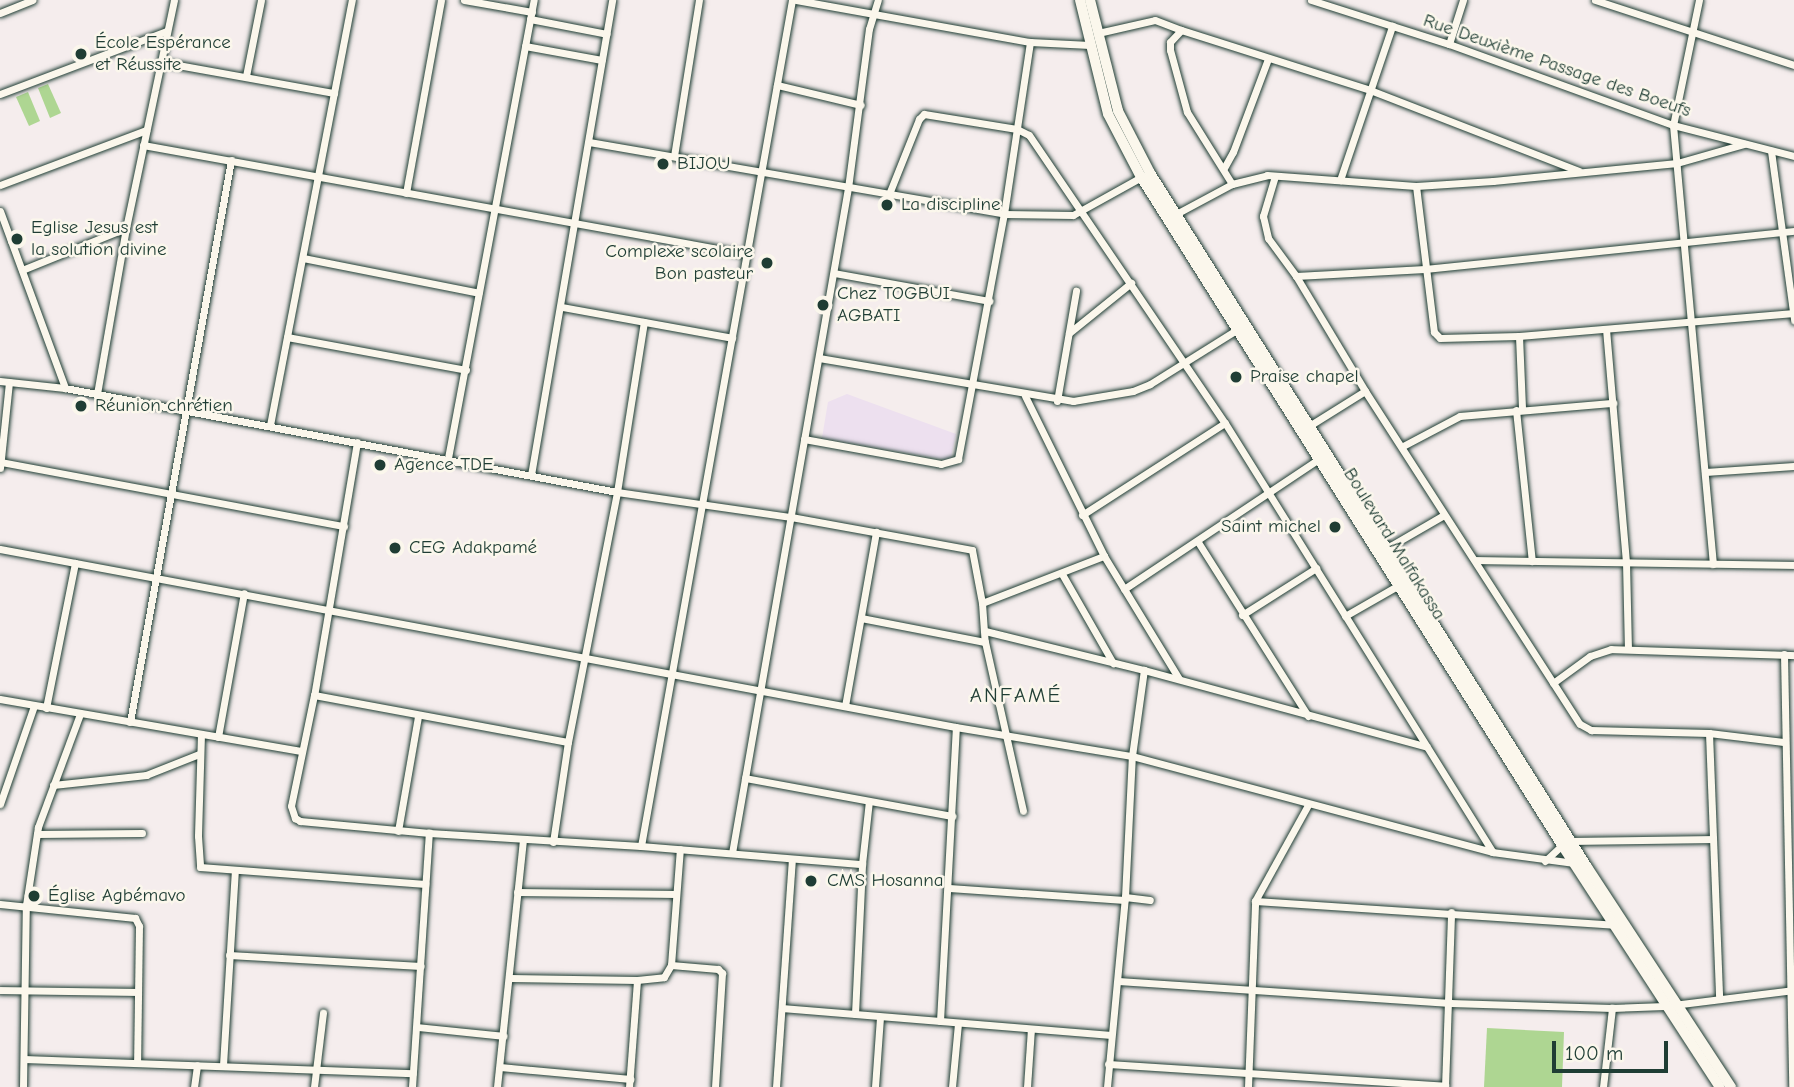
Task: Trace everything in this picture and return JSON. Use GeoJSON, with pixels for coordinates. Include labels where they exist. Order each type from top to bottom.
{"type":"FeatureCollection","features":[{"type":"Feature","properties":{"kind":"main road","name":"Boulevard Malfakassa"},"geometry":{"type":"LineString","coordinates":[[1080,0],[1113,127],[1323,456],[1399,585],[1568,843]]}},
{"type":"Feature","properties":{"kind":"main road","name":"Boulevard Malfakassa"},"geometry":{"type":"LineString","coordinates":[[1090,0],[1123,124],[1145,175],[1176,214],[1241,328],[1309,425],[1323,456],[1387,548],[1620,926],[1665,1006],[1720,1087]]}},
{"type":"Feature","properties":{"kind":"main road","name":"Boulevard Malfakassa"},"geometry":{"type":"LineString","coordinates":[[1620,926],[1679,1004],[1731,1087]]}},
{"type":"Feature","properties":{"kind":"street"},"geometry":{"type":"LineString","coordinates":[[0,13],[33,0]]}},
{"type":"Feature","properties":{"kind":"street"},"geometry":{"type":"LineString","coordinates":[[97,394],[126,228],[174,0]]}},
{"type":"Feature","properties":{"kind":"street"},"geometry":{"type":"LineString","coordinates":[[246,76],[261,0]]}},
{"type":"Feature","properties":{"kind":"street"},"geometry":{"type":"LineString","coordinates":[[270,425],[352,0]]}},
{"type":"Feature","properties":{"kind":"street"},"geometry":{"type":"LineString","coordinates":[[406,193],[441,0]]}},
{"type":"Feature","properties":{"kind":"street"},"geometry":{"type":"LineString","coordinates":[[464,0],[607,34]]}},
{"type":"Feature","properties":{"kind":"street"},"geometry":{"type":"LineString","coordinates":[[448,458],[534,0]]}},
{"type":"Feature","properties":{"kind":"street"},"geometry":{"type":"LineString","coordinates":[[531,475],[562,307],[612,0]]}},
{"type":"Feature","properties":{"kind":"street"},"geometry":{"type":"LineString","coordinates":[[674,156],[699,0]]}},
{"type":"Feature","properties":{"kind":"street"},"geometry":{"type":"LineString","coordinates":[[641,846],[760,171],[794,0],[1030,43],[1090,45]]}},
{"type":"Feature","properties":{"kind":"street"},"geometry":{"type":"LineString","coordinates":[[732,853],[834,273],[869,29],[877,0]]}},
{"type":"Feature","properties":{"kind":"street","name":"Rue Deuxième Passage des Boeufs"},"geometry":{"type":"LineString","coordinates":[[1311,0],[1449,44],[1673,125],[1794,156]]}},
{"type":"Feature","properties":{"kind":"street"},"geometry":{"type":"LineString","coordinates":[[1449,44],[1463,0]]}},
{"type":"Feature","properties":{"kind":"street"},"geometry":{"type":"LineString","coordinates":[[1595,0],[1794,65]]}},
{"type":"Feature","properties":{"kind":"street"},"geometry":{"type":"LineString","coordinates":[[1699,0],[1673,125],[1713,564]]}},
{"type":"Feature","properties":{"kind":"street"},"geometry":{"type":"LineString","coordinates":[[1098,33],[1155,20],[1268,59],[1370,90],[1578,171]]}},
{"type":"Feature","properties":{"kind":"street"},"geometry":{"type":"LineString","coordinates":[[1339,180],[1392,26]]}},
{"type":"Feature","properties":{"kind":"street"},"geometry":{"type":"LineString","coordinates":[[1181,30],[1170,42],[1172,66],[1187,112],[1232,184]]}},
{"type":"Feature","properties":{"kind":"street"},"geometry":{"type":"LineString","coordinates":[[0,94],[167,31]]}},
{"type":"Feature","properties":{"kind":"street"},"geometry":{"type":"LineString","coordinates":[[804,439],[946,464],[958,459],[989,301],[1030,43]]}},
{"type":"Feature","properties":{"kind":"street"},"geometry":{"type":"LineString","coordinates":[[525,46],[602,60]]}},
{"type":"Feature","properties":{"kind":"street"},"geometry":{"type":"LineString","coordinates":[[1224,168],[1233,152],[1268,59]]}},
{"type":"Feature","properties":{"kind":"street"},"geometry":{"type":"LineString","coordinates":[[161,62],[334,93]]}},
{"type":"Feature","properties":{"kind":"street"},"geometry":{"type":"LineString","coordinates":[[777,85],[860,105]]}},
{"type":"Feature","properties":{"kind":"street"},"geometry":{"type":"LineString","coordinates":[[889,194],[919,119],[924,114],[1017,129],[1029,135],[1185,361],[1492,852]]}},
{"type":"Feature","properties":{"kind":"street"},"geometry":{"type":"LineString","coordinates":[[0,185],[146,130]]}},
{"type":"Feature","properties":{"kind":"street"},"geometry":{"type":"LineString","coordinates":[[589,142],[1004,214],[1065,217],[1083,211],[1145,175]]}},
{"type":"Feature","properties":{"kind":"street"},"geometry":{"type":"LineString","coordinates":[[1176,214],[1250,177],[1275,176],[1416,186],[1677,163],[1744,144]]}},
{"type":"Feature","properties":{"kind":"street"},"geometry":{"type":"LineString","coordinates":[[143,145],[746,254]]}},
{"type":"Feature","properties":{"kind":"street"},"geometry":{"type":"LineString","coordinates":[[1416,186],[1436,336],[1519,336],[1794,315],[1780,233],[1771,151]]}},
{"type":"Feature","properties":{"kind":"street"},"geometry":{"type":"LineString","coordinates":[[130,722],[231,160]]}},
{"type":"Feature","properties":{"kind":"street"},"geometry":{"type":"LineString","coordinates":[[1275,176],[1263,216],[1268,238],[1296,276],[1365,391],[1580,724],[1591,730],[1709,733],[1783,743]]}},
{"type":"Feature","properties":{"kind":"street"},"geometry":{"type":"LineString","coordinates":[[0,211],[65,388]]}},
{"type":"Feature","properties":{"kind":"street"},"geometry":{"type":"LineString","coordinates":[[22,270],[126,228]]}},
{"type":"Feature","properties":{"kind":"street"},"geometry":{"type":"LineString","coordinates":[[1296,276],[1425,269],[1794,231]]}},
{"type":"Feature","properties":{"kind":"street"},"geometry":{"type":"LineString","coordinates":[[303,258],[479,293]]}},
{"type":"Feature","properties":{"kind":"street"},"geometry":{"type":"LineString","coordinates":[[834,273],[989,301]]}},
{"type":"Feature","properties":{"kind":"street"},"geometry":{"type":"LineString","coordinates":[[1068,334],[1131,283]]}},
{"type":"Feature","properties":{"kind":"street"},"geometry":{"type":"LineString","coordinates":[[1057,401],[1076,291]]}},
{"type":"Feature","properties":{"kind":"street"},"geometry":{"type":"LineString","coordinates":[[562,307],[732,338]]}},
{"type":"Feature","properties":{"kind":"street"},"geometry":{"type":"LineString","coordinates":[[552,842],[568,742],[617,492],[644,323]]}},
{"type":"Feature","properties":{"kind":"street"},"geometry":{"type":"LineString","coordinates":[[819,358],[1025,396],[1073,401],[1133,391],[1241,328]]}},
{"type":"Feature","properties":{"kind":"street"},"geometry":{"type":"LineString","coordinates":[[1606,329],[1626,562],[1628,648]]}},
{"type":"Feature","properties":{"kind":"street"},"geometry":{"type":"LineString","coordinates":[[1519,336],[1519,409],[1532,561]]}},
{"type":"Feature","properties":{"kind":"street"},"geometry":{"type":"LineString","coordinates":[[287,337],[466,370]]}},
{"type":"Feature","properties":{"kind":"street"},"geometry":{"type":"LineString","coordinates":[[0,381],[65,388],[448,458],[617,492],[791,517],[972,550],[982,603],[985,642],[1023,811]]}},
{"type":"Feature","properties":{"kind":"street"},"geometry":{"type":"LineString","coordinates":[[0,468],[9,382]]}},
{"type":"Feature","properties":{"kind":"street"},"geometry":{"type":"LineString","coordinates":[[1309,425],[1365,391]]}},
{"type":"Feature","properties":{"kind":"street"},"geometry":{"type":"LineString","coordinates":[[1025,396],[1104,556],[1180,680]]}},
{"type":"Feature","properties":{"kind":"street"},"geometry":{"type":"LineString","coordinates":[[1403,446],[1455,418],[1519,409],[1613,403]]}},
{"type":"Feature","properties":{"kind":"street"},"geometry":{"type":"LineString","coordinates":[[1082,515],[1225,423]]}},
{"type":"Feature","properties":{"kind":"street"},"geometry":{"type":"LineString","coordinates":[[357,442],[314,695],[300,751],[291,806],[295,818],[398,831],[641,846],[862,864]]}},
{"type":"Feature","properties":{"kind":"street"},"geometry":{"type":"LineString","coordinates":[[1124,589],[1323,456]]}},
{"type":"Feature","properties":{"kind":"street"},"geometry":{"type":"LineString","coordinates":[[1,462],[171,496],[344,526]]}},
{"type":"Feature","properties":{"kind":"street"},"geometry":{"type":"LineString","coordinates":[[1705,472],[1794,466]]}},
{"type":"Feature","properties":{"kind":"street"},"geometry":{"type":"LineString","coordinates":[[1387,548],[1444,515]]}},
{"type":"Feature","properties":{"kind":"street"},"geometry":{"type":"LineString","coordinates":[[845,706],[876,532]]}},
{"type":"Feature","properties":{"kind":"street"},"geometry":{"type":"LineString","coordinates":[[1198,542],[1308,716]]}},
{"type":"Feature","properties":{"kind":"street"},"geometry":{"type":"LineString","coordinates":[[0,550],[328,608],[956,727],[1132,757],[1492,852],[1581,865]]}},
{"type":"Feature","properties":{"kind":"street"},"geometry":{"type":"LineString","coordinates":[[982,603],[1104,556]]}},
{"type":"Feature","properties":{"kind":"street"},"geometry":{"type":"LineString","coordinates":[[1476,560],[1794,565]]}},
{"type":"Feature","properties":{"kind":"street"},"geometry":{"type":"LineString","coordinates":[[46,708],[75,563]]}},
{"type":"Feature","properties":{"kind":"street"},"geometry":{"type":"LineString","coordinates":[[1242,615],[1316,568]]}},
{"type":"Feature","properties":{"kind":"street"},"geometry":{"type":"LineString","coordinates":[[1062,574],[1113,663]]}},
{"type":"Feature","properties":{"kind":"street"},"geometry":{"type":"LineString","coordinates":[[1345,616],[1399,585]]}},
{"type":"Feature","properties":{"kind":"street"},"geometry":{"type":"LineString","coordinates":[[218,737],[244,593]]}},
{"type":"Feature","properties":{"kind":"street"},"geometry":{"type":"LineString","coordinates":[[861,618],[985,642]]}},
{"type":"Feature","properties":{"kind":"street"},"geometry":{"type":"LineString","coordinates":[[985,631],[1144,670],[1427,747]]}},
{"type":"Feature","properties":{"kind":"street"},"geometry":{"type":"LineString","coordinates":[[1553,683],[1601,651],[1628,648],[1794,655]]}},
{"type":"Feature","properties":{"kind":"street"},"geometry":{"type":"LineString","coordinates":[[1784,654],[1783,743],[1791,883],[1793,990],[1792,1087]]}},
{"type":"Feature","properties":{"kind":"street"},"geometry":{"type":"LineString","coordinates":[[1107,1087],[1125,899],[1132,757],[1144,670]]}},
{"type":"Feature","properties":{"kind":"street"},"geometry":{"type":"LineString","coordinates":[[314,695],[568,742]]}},
{"type":"Feature","properties":{"kind":"street"},"geometry":{"type":"LineString","coordinates":[[0,699],[300,751]]}},
{"type":"Feature","properties":{"kind":"street"},"geometry":{"type":"LineString","coordinates":[[0,804],[34,706]]}},
{"type":"Feature","properties":{"kind":"street"},"geometry":{"type":"LineString","coordinates":[[23,1087],[26,905],[37,834],[79,714]]}},
{"type":"Feature","properties":{"kind":"street"},"geometry":{"type":"LineString","coordinates":[[398,831],[418,716]]}},
{"type":"Feature","properties":{"kind":"street"},"geometry":{"type":"LineString","coordinates":[[940,1021],[956,727]]}},
{"type":"Feature","properties":{"kind":"street"},"geometry":{"type":"LineString","coordinates":[[1709,733],[1719,999]]}},
{"type":"Feature","properties":{"kind":"street"},"geometry":{"type":"LineString","coordinates":[[201,734],[199,866],[425,884]]}},
{"type":"Feature","properties":{"kind":"street"},"geometry":{"type":"LineString","coordinates":[[53,785],[141,776],[199,754]]}},
{"type":"Feature","properties":{"kind":"street"},"geometry":{"type":"LineString","coordinates":[[745,778],[953,816]]}},
{"type":"Feature","properties":{"kind":"street"},"geometry":{"type":"LineString","coordinates":[[855,1014],[862,864],[869,801]]}},
{"type":"Feature","properties":{"kind":"street"},"geometry":{"type":"LineString","coordinates":[[1248,1087],[1255,901],[1308,805]]}},
{"type":"Feature","properties":{"kind":"street"},"geometry":{"type":"LineString","coordinates":[[37,834],[142,833]]}},
{"type":"Feature","properties":{"kind":"street"},"geometry":{"type":"LineString","coordinates":[[412,1087],[429,833]]}},
{"type":"Feature","properties":{"kind":"street"},"geometry":{"type":"LineString","coordinates":[[1545,861],[1568,843],[1712,839]]}},
{"type":"Feature","properties":{"kind":"street"},"geometry":{"type":"LineString","coordinates":[[497,1087],[523,840]]}},
{"type":"Feature","properties":{"kind":"street"},"geometry":{"type":"LineString","coordinates":[[510,978],[637,980],[664,977],[671,965],[680,849]]}},
{"type":"Feature","properties":{"kind":"street"},"geometry":{"type":"LineString","coordinates":[[776,1087],[792,860]]}},
{"type":"Feature","properties":{"kind":"street"},"geometry":{"type":"LineString","coordinates":[[223,1065],[235,870]]}},
{"type":"Feature","properties":{"kind":"street"},"geometry":{"type":"LineString","coordinates":[[949,888],[1150,900]]}},
{"type":"Feature","properties":{"kind":"street"},"geometry":{"type":"LineString","coordinates":[[517,892],[676,894]]}},
{"type":"Feature","properties":{"kind":"street"},"geometry":{"type":"LineString","coordinates":[[1255,901],[1451,912],[1620,926]]}},
{"type":"Feature","properties":{"kind":"street"},"geometry":{"type":"LineString","coordinates":[[0,904],[135,918],[139,926],[137,1062]]}},
{"type":"Feature","properties":{"kind":"street"},"geometry":{"type":"LineString","coordinates":[[1108,1064],[1445,1087],[1450,1003],[1451,912]]}},
{"type":"Feature","properties":{"kind":"street"},"geometry":{"type":"LineString","coordinates":[[229,956],[421,966]]}},
{"type":"Feature","properties":{"kind":"street"},"geometry":{"type":"LineString","coordinates":[[671,965],[718,969],[722,973],[715,1087]]}},
{"type":"Feature","properties":{"kind":"street"},"geometry":{"type":"LineString","coordinates":[[500,1067],[630,1083],[637,980]]}},
{"type":"Feature","properties":{"kind":"street"},"geometry":{"type":"LineString","coordinates":[[1118,981],[1450,1003],[1612,1008],[1665,1006],[1793,990]]}},
{"type":"Feature","properties":{"kind":"street"},"geometry":{"type":"LineString","coordinates":[[0,990],[136,992]]}},
{"type":"Feature","properties":{"kind":"street"},"geometry":{"type":"LineString","coordinates":[[782,1008],[1111,1035]]}},
{"type":"Feature","properties":{"kind":"street"},"geometry":{"type":"LineString","coordinates":[[1603,1087],[1612,1008]]}},
{"type":"Feature","properties":{"kind":"street"},"geometry":{"type":"LineString","coordinates":[[314,1087],[323,1013]]}},
{"type":"Feature","properties":{"kind":"street"},"geometry":{"type":"LineString","coordinates":[[875,1087],[880,1017]]}},
{"type":"Feature","properties":{"kind":"street"},"geometry":{"type":"LineString","coordinates":[[952,1087],[958,1023]]}},
{"type":"Feature","properties":{"kind":"street"},"geometry":{"type":"LineString","coordinates":[[417,1027],[504,1036]]}},
{"type":"Feature","properties":{"kind":"street"},"geometry":{"type":"LineString","coordinates":[[1027,1087],[1031,1029]]}},
{"type":"Feature","properties":{"kind":"street"},"geometry":{"type":"LineString","coordinates":[[24,1059],[413,1073]]}},
{"type":"Feature","properties":{"kind":"street"},"geometry":{"type":"LineString","coordinates":[[194,1087],[197,1065]]}},
{"type":"Feature","properties":{"kind":"shaded area"},"geometry":{"type":"Polygon","coordinates":[[[847,394],[956,434],[951,457],[948,460],[822,438],[828,402],[847,394]]]}},
{"type":"Feature","properties":{"kind":"green space"},"geometry":{"type":"Polygon","coordinates":[[[48,84],[61,113],[50,118],[38,88],[48,84]]]}},
{"type":"Feature","properties":{"kind":"green space"},"geometry":{"type":"Polygon","coordinates":[[[28,92],[40,121],[29,126],[16,97],[28,92]]]}},
{"type":"Feature","properties":{"kind":"green space"},"geometry":{"type":"Polygon","coordinates":[[[1487,1028],[1564,1032],[1562,1087],[1484,1087],[1487,1028]]]}},
{"type":"Feature","properties":{"kind":"place","name":"École Espérance et Réussite"},"geometry":{"type":"Point","coordinates":[81,54]}},
{"type":"Feature","properties":{"kind":"place","name":"BIJOU"},"geometry":{"type":"Point","coordinates":[663,164]}},
{"type":"Feature","properties":{"kind":"place","name":"La discipline"},"geometry":{"type":"Point","coordinates":[887,205]}},
{"type":"Feature","properties":{"kind":"place","name":"Eglise Jesus est la solution divine"},"geometry":{"type":"Point","coordinates":[17,239]}},
{"type":"Feature","properties":{"kind":"place","name":"Complexe scolaire Bon pasteur"},"geometry":{"type":"Point","coordinates":[767,263]}},
{"type":"Feature","properties":{"kind":"place","name":"Chez TOGBUI AGBATI"},"geometry":{"type":"Point","coordinates":[823,305]}},
{"type":"Feature","properties":{"kind":"place","name":"Praise chapel"},"geometry":{"type":"Point","coordinates":[1236,377]}},
{"type":"Feature","properties":{"kind":"place","name":"Réunion chrétien"},"geometry":{"type":"Point","coordinates":[81,406]}},
{"type":"Feature","properties":{"kind":"place","name":"Agence TDE"},"geometry":{"type":"Point","coordinates":[380,465]}},
{"type":"Feature","properties":{"kind":"place","name":"Saint michel"},"geometry":{"type":"Point","coordinates":[1335,527]}},
{"type":"Feature","properties":{"kind":"place","name":"CEG Adakpamé"},"geometry":{"type":"Point","coordinates":[395,548]}},
{"type":"Feature","properties":{"kind":"place","name":"CMS Hosanna"},"geometry":{"type":"Point","coordinates":[811,881]}},
{"type":"Feature","properties":{"kind":"place","name":"Église Agbémavo"},"geometry":{"type":"Point","coordinates":[34,896]}},
{"type":"Feature","properties":{"kind":"district","name":"ANFAMÉ"},"geometry":{"type":"Point","coordinates":[1016,695]}}]}
